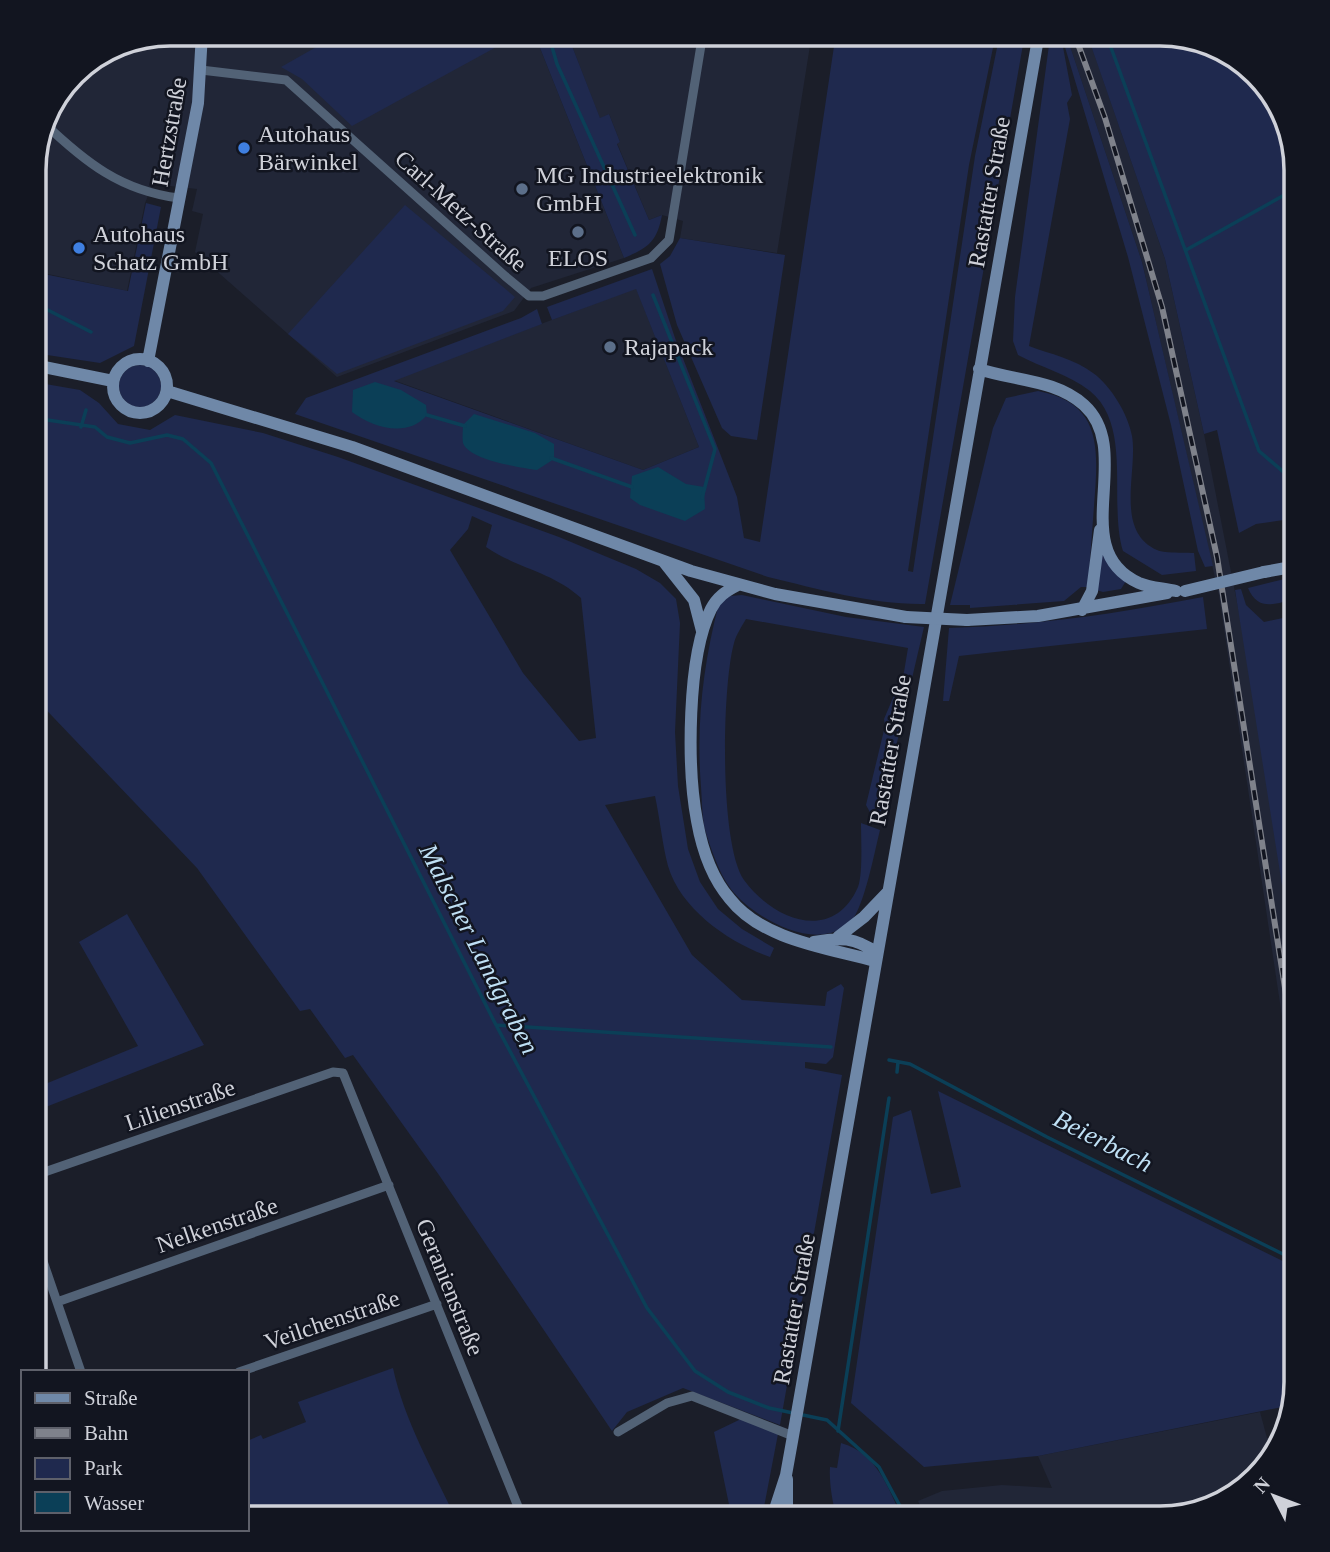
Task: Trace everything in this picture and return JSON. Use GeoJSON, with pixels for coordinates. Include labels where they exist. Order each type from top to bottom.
{"type":"FeatureCollection","features":[{"type":"Feature","properties":{"kind":"main road","name":"Hertzstraße"},"geometry":{"type":"LineString","coordinates":[[148,361],[163,295],[198,103],[202,46]]}},
{"type":"Feature","properties":{"kind":"main road","name":"Rastatter Straße"},"geometry":{"type":"LineString","coordinates":[[787,1506],[786,1475],[1037,46]]}},
{"type":"Feature","properties":{"kind":"main road"},"geometry":{"type":"LineString","coordinates":[[130,361],[148,361],[161,369],[167,391],[158,406],[143,413],[135,413],[127,410],[115,398],[113,381],[117,373],[130,361]]}},
{"type":"Feature","properties":{"kind":"main road"},"geometry":{"type":"LineString","coordinates":[[46,367],[113,381]]}},
{"type":"Feature","properties":{"kind":"main road"},"geometry":{"type":"LineString","coordinates":[[979,369],[1058,389],[1091,414],[1102,436],[1106,468],[1102,520],[1104,542],[1115,565],[1140,583],[1180,591]]}},
{"type":"Feature","properties":{"kind":"main road"},"geometry":{"type":"LineString","coordinates":[[167,391],[352,447],[664,562],[738,584],[830,606],[906,617],[967,620],[1038,617],[1284,568]]}},
{"type":"Feature","properties":{"kind":"main road"},"geometry":{"type":"LineString","coordinates":[[1082,610],[1092,591],[1096,544],[1102,520]]}},
{"type":"Feature","properties":{"kind":"main road"},"geometry":{"type":"LineString","coordinates":[[664,562],[694,600],[702,631]]}},
{"type":"Feature","properties":{"kind":"main road"},"geometry":{"type":"LineString","coordinates":[[738,584],[724,592],[716,602],[702,631],[691,732],[696,809],[706,856],[716,880],[739,908],[755,921],[782,935],[876,957]]}},
{"type":"Feature","properties":{"kind":"main road"},"geometry":{"type":"LineString","coordinates":[[810,943],[837,937],[858,923],[887,893]]}},
{"type":"Feature","properties":{"kind":"main road"},"geometry":{"type":"LineString","coordinates":[[837,937],[863,943],[876,957]]}},
{"type":"Feature","properties":{"kind":"main road","name":"Rastatter Straße"},"geometry":{"type":"LineString","coordinates":[[773,1506],[786,1475]]}},
{"type":"Feature","properties":{"kind":"street","name":"Carl-Metz-Straße"},"geometry":{"type":"LineString","coordinates":[[201,70],[286,80],[505,276],[529,296],[543,296],[651,258],[669,240],[701,46]]}},
{"type":"Feature","properties":{"kind":"street"},"geometry":{"type":"LineString","coordinates":[[52,131],[83,160],[113,180],[152,194],[179,198]]}},
{"type":"Feature","properties":{"kind":"street","name":"Lilienstraße"},"geometry":{"type":"LineString","coordinates":[[46,1172],[340,1071]]}},
{"type":"Feature","properties":{"kind":"street","name":"Geranienstraße"},"geometry":{"type":"LineString","coordinates":[[340,1071],[347,1078],[518,1506]]}},
{"type":"Feature","properties":{"kind":"street","name":"Nelkenstraße"},"geometry":{"type":"LineString","coordinates":[[58,1301],[389,1185]]}},
{"type":"Feature","properties":{"kind":"street"},"geometry":{"type":"LineString","coordinates":[[46,1268],[79,1370]]}},
{"type":"Feature","properties":{"kind":"street","name":"Veilchenstraße"},"geometry":{"type":"LineString","coordinates":[[245,1370],[437,1304]]}},
{"type":"Feature","properties":{"kind":"street"},"geometry":{"type":"LineString","coordinates":[[618,1432],[667,1403],[692,1396],[793,1436]]}},
{"type":"Feature","properties":{"kind":"shaded area"},"geometry":{"type":"Polygon","coordinates":[[[539,46],[624,258],[531,288],[514,311],[337,377],[195,252],[203,214],[192,211],[197,189],[153,184],[145,203],[127,291],[46,274],[46,161],[55,122],[76,88],[101,66],[115,58],[153,47],[539,46]]]}},
{"type":"Feature","properties":{"kind":"shaded area"},"geometry":{"type":"Polygon","coordinates":[[[572,46],[810,46],[777,253],[680,238],[683,221],[662,215],[649,220],[617,143],[620,142],[609,114],[600,119],[572,46]]]}},
{"type":"Feature","properties":{"kind":"shaded area"},"geometry":{"type":"Polygon","coordinates":[[[1070,46],[1091,46],[1165,259],[1204,434],[1243,633],[1284,885],[1284,1030],[1219,595],[1142,262],[1070,46]]]}},
{"type":"Feature","properties":{"kind":"shaded area"},"geometry":{"type":"Polygon","coordinates":[[[636,288],[699,447],[643,470],[393,380],[636,288]]]}},
{"type":"Feature","properties":{"kind":"shaded area"},"geometry":{"type":"Polygon","coordinates":[[[1260,1412],[1267,1438],[1272,1437],[1256,1461],[1239,1461],[1239,1478],[1229,1486],[1200,1500],[1177,1505],[920,1506],[918,1501],[942,1491],[1002,1485],[1052,1488],[1038,1456],[1260,1412]]]}},
{"type":"Feature","properties":{"kind":"green space"},"geometry":{"type":"Polygon","coordinates":[[[318,46],[498,46],[352,126],[302,79],[281,67],[318,46]]]}},
{"type":"Feature","properties":{"kind":"green space"},"geometry":{"type":"Polygon","coordinates":[[[539,46],[572,46],[600,118],[609,114],[620,142],[617,144],[649,220],[662,215],[657,232],[650,243],[624,258],[539,46]]]}},
{"type":"Feature","properties":{"kind":"green space"},"geometry":{"type":"Polygon","coordinates":[[[834,46],[993,46],[969,165],[908,571],[913,572],[975,156],[997,46],[1023,46],[925,604],[866,599],[768,577],[295,414],[306,398],[521,318],[537,309],[542,324],[394,381],[643,470],[699,447],[636,289],[552,320],[547,307],[652,269],[675,338],[737,497],[744,538],[760,542],[834,46]]]}},
{"type":"Feature","properties":{"kind":"green space"},"geometry":{"type":"Polygon","coordinates":[[[1049,46],[1062,46],[1072,95],[1067,103],[1070,119],[1029,346],[1086,368],[1112,393],[1123,410],[1132,436],[1131,499],[1136,529],[1144,541],[1157,550],[1194,553],[1196,571],[1162,575],[1123,551],[1119,532],[1117,466],[1111,424],[1103,406],[1082,385],[1018,355],[1013,341],[1015,297],[1049,46]]]}},
{"type":"Feature","properties":{"kind":"green space"},"geometry":{"type":"Polygon","coordinates":[[[1065,46],[1070,46],[1142,262],[1213,566],[1205,567],[1198,551],[1171,425],[1128,257],[1065,46]]]}},
{"type":"Feature","properties":{"kind":"green space"},"geometry":{"type":"Polygon","coordinates":[[[1091,46],[1169,46],[1200,52],[1236,71],[1259,94],[1272,115],[1282,145],[1284,169],[1284,520],[1256,524],[1239,533],[1217,430],[1204,434],[1165,259],[1091,46]]]}},
{"type":"Feature","properties":{"kind":"green space"},"geometry":{"type":"Polygon","coordinates":[[[146,203],[161,207],[134,346],[100,363],[46,355],[46,274],[128,291],[146,203]]]}},
{"type":"Feature","properties":{"kind":"green space"},"geometry":{"type":"Polygon","coordinates":[[[405,205],[515,297],[503,311],[337,374],[288,334],[405,205]]]}},
{"type":"Feature","properties":{"kind":"green space"},"geometry":{"type":"Polygon","coordinates":[[[680,238],[785,255],[757,440],[731,436],[722,428],[677,325],[660,264],[670,256],[680,238]]]}},
{"type":"Feature","properties":{"kind":"green space"},"geometry":{"type":"Polygon","coordinates":[[[140,365],[155,371],[161,386],[155,401],[140,407],[125,401],[119,386],[125,371],[140,365]]]}},
{"type":"Feature","properties":{"kind":"green space"},"geometry":{"type":"Polygon","coordinates":[[[46,384],[80,390],[99,403],[118,424],[150,430],[175,415],[263,433],[338,457],[559,537],[636,569],[660,583],[676,599],[680,623],[675,732],[678,786],[688,849],[700,882],[718,909],[742,929],[774,948],[770,957],[724,934],[709,923],[684,897],[668,866],[655,796],[605,805],[692,955],[742,1000],[825,1006],[827,992],[841,984],[844,988],[833,1057],[826,1064],[805,1062],[805,1068],[842,1075],[780,1425],[683,1388],[627,1412],[612,1431],[439,1175],[353,1055],[345,1058],[310,1009],[300,1011],[197,868],[46,710],[46,384]],[[472,516],[468,529],[450,550],[523,673],[579,741],[596,738],[581,598],[559,582],[486,547],[492,525],[472,516]]]}},
{"type":"Feature","properties":{"kind":"green space"},"geometry":{"type":"Polygon","coordinates":[[[1038,391],[1060,397],[1075,406],[1086,418],[1092,433],[1096,467],[1088,587],[1081,587],[1064,601],[970,608],[970,605],[950,605],[993,428],[1006,398],[1038,391]]]}},
{"type":"Feature","properties":{"kind":"green space"},"geometry":{"type":"Polygon","coordinates":[[[1101,549],[1108,563],[1126,581],[1121,589],[1103,592],[1096,590],[1101,549]]]}},
{"type":"Feature","properties":{"kind":"green space"},"geometry":{"type":"Polygon","coordinates":[[[1284,579],[1284,601],[1262,603],[1252,596],[1248,588],[1284,579]]]}},
{"type":"Feature","properties":{"kind":"green space"},"geometry":{"type":"Polygon","coordinates":[[[1241,589],[1246,605],[1264,622],[1284,618],[1282,885],[1235,590],[1241,589]]]}},
{"type":"Feature","properties":{"kind":"green space"},"geometry":{"type":"Polygon","coordinates":[[[742,595],[846,617],[924,627],[881,811],[872,816],[866,805],[885,726],[884,719],[904,672],[908,648],[746,619],[735,640],[727,693],[725,764],[730,834],[736,861],[744,880],[756,894],[786,915],[802,920],[819,920],[834,916],[847,905],[860,881],[861,823],[880,830],[856,914],[838,930],[824,934],[792,930],[776,924],[748,906],[726,882],[705,830],[699,740],[705,672],[719,603],[730,596],[742,595]]]}},
{"type":"Feature","properties":{"kind":"green space"},"geometry":{"type":"Polygon","coordinates":[[[1203,597],[1207,629],[959,656],[949,701],[943,701],[949,628],[1077,618],[1203,597]]]}},
{"type":"Feature","properties":{"kind":"green space"},"geometry":{"type":"Polygon","coordinates":[[[127,914],[204,1045],[46,1107],[46,1084],[138,1046],[79,942],[127,914]]]}},
{"type":"Feature","properties":{"kind":"green space"},"geometry":{"type":"Polygon","coordinates":[[[938,1091],[1284,1262],[1282,1407],[1038,1456],[924,1467],[851,1403],[893,1117],[911,1110],[931,1194],[961,1187],[938,1091]]]}},
{"type":"Feature","properties":{"kind":"green space"},"geometry":{"type":"Polygon","coordinates":[[[393,1368],[404,1407],[450,1506],[248,1506],[248,1441],[261,1435],[263,1439],[306,1422],[298,1402],[393,1368]]]}},
{"type":"Feature","properties":{"kind":"green space"},"geometry":{"type":"Polygon","coordinates":[[[741,1419],[778,1434],[764,1506],[729,1506],[714,1432],[741,1419]]]}},
{"type":"Feature","properties":{"kind":"green space"},"geometry":{"type":"Polygon","coordinates":[[[841,1443],[854,1448],[873,1464],[887,1484],[897,1506],[834,1506],[830,1467],[837,1468],[841,1443]]]}},
{"type":"Feature","properties":{"kind":"water"},"geometry":{"type":"Polygon","coordinates":[[[375,382],[401,390],[426,405],[427,415],[419,422],[400,428],[380,426],[360,418],[352,412],[353,390],[375,382]]]}},
{"type":"Feature","properties":{"kind":"water"},"geometry":{"type":"Polygon","coordinates":[[[474,414],[535,433],[554,444],[554,459],[537,470],[496,462],[475,454],[463,443],[463,425],[474,414]]]}},
{"type":"Feature","properties":{"kind":"water"},"geometry":{"type":"Polygon","coordinates":[[[658,467],[686,484],[704,487],[705,509],[685,521],[640,505],[630,498],[632,476],[658,467]]]}},
{"type":"Feature","properties":{"kind":"waterway"},"geometry":{"type":"LineString","coordinates":[[552,46],[557,64],[635,235]]}},
{"type":"Feature","properties":{"kind":"waterway"},"geometry":{"type":"LineString","coordinates":[[1110,46],[1259,451],[1284,472]]}},
{"type":"Feature","properties":{"kind":"waterway"},"geometry":{"type":"LineString","coordinates":[[1186,250],[1284,195]]}},
{"type":"Feature","properties":{"kind":"waterway"},"geometry":{"type":"LineString","coordinates":[[653,295],[715,449],[702,498]]}},
{"type":"Feature","properties":{"kind":"waterway"},"geometry":{"type":"LineString","coordinates":[[46,309],[91,332]]}},
{"type":"Feature","properties":{"kind":"waterway"},"geometry":{"type":"LineString","coordinates":[[81,427],[86,410]]}},
{"type":"Feature","properties":{"kind":"waterway"},"geometry":{"type":"LineString","coordinates":[[427,415],[465,426]]}},
{"type":"Feature","properties":{"kind":"waterway","name":"Malscher Landgraben"},"geometry":{"type":"LineString","coordinates":[[46,420],[95,427],[107,437],[130,443],[167,435],[183,439],[211,463],[496,1025],[647,1308],[695,1371],[728,1392],[769,1408],[827,1420],[879,1467],[900,1506]]}},
{"type":"Feature","properties":{"kind":"waterway"},"geometry":{"type":"LineString","coordinates":[[551,458],[632,487]]}},
{"type":"Feature","properties":{"kind":"waterway","name":"Beierbach"},"geometry":{"type":"LineString","coordinates":[[496,1025],[831,1047]]}},
{"type":"Feature","properties":{"kind":"waterway","name":"Beierbach"},"geometry":{"type":"LineString","coordinates":[[889,1060],[910,1064],[1047,1137],[1284,1255]]}},
{"type":"Feature","properties":{"kind":"waterway"},"geometry":{"type":"LineString","coordinates":[[897,1072],[898,1062]]}},
{"type":"Feature","properties":{"kind":"waterway"},"geometry":{"type":"LineString","coordinates":[[838,1431],[889,1098]]}},
{"type":"Feature","properties":{"kind":"railway"},"geometry":{"type":"LineString","coordinates":[[1079,46],[1105,118],[1162,307],[1217,557],[1284,982]]}},
{"type":"Feature","properties":{"kind":"place","name":"Autohaus Bärwinkel"},"geometry":{"type":"Point","coordinates":[244,148]}},
{"type":"Feature","properties":{"kind":"place","name":"MG Industrieelektronik GmbH"},"geometry":{"type":"Point","coordinates":[522,189]}},
{"type":"Feature","properties":{"kind":"place","name":"ELOS"},"geometry":{"type":"Point","coordinates":[578,232]}},
{"type":"Feature","properties":{"kind":"place","name":"Autohaus Schatz GmbH"},"geometry":{"type":"Point","coordinates":[79,248]}},
{"type":"Feature","properties":{"kind":"place","name":"Rajapack"},"geometry":{"type":"Point","coordinates":[610,347]}}]}
